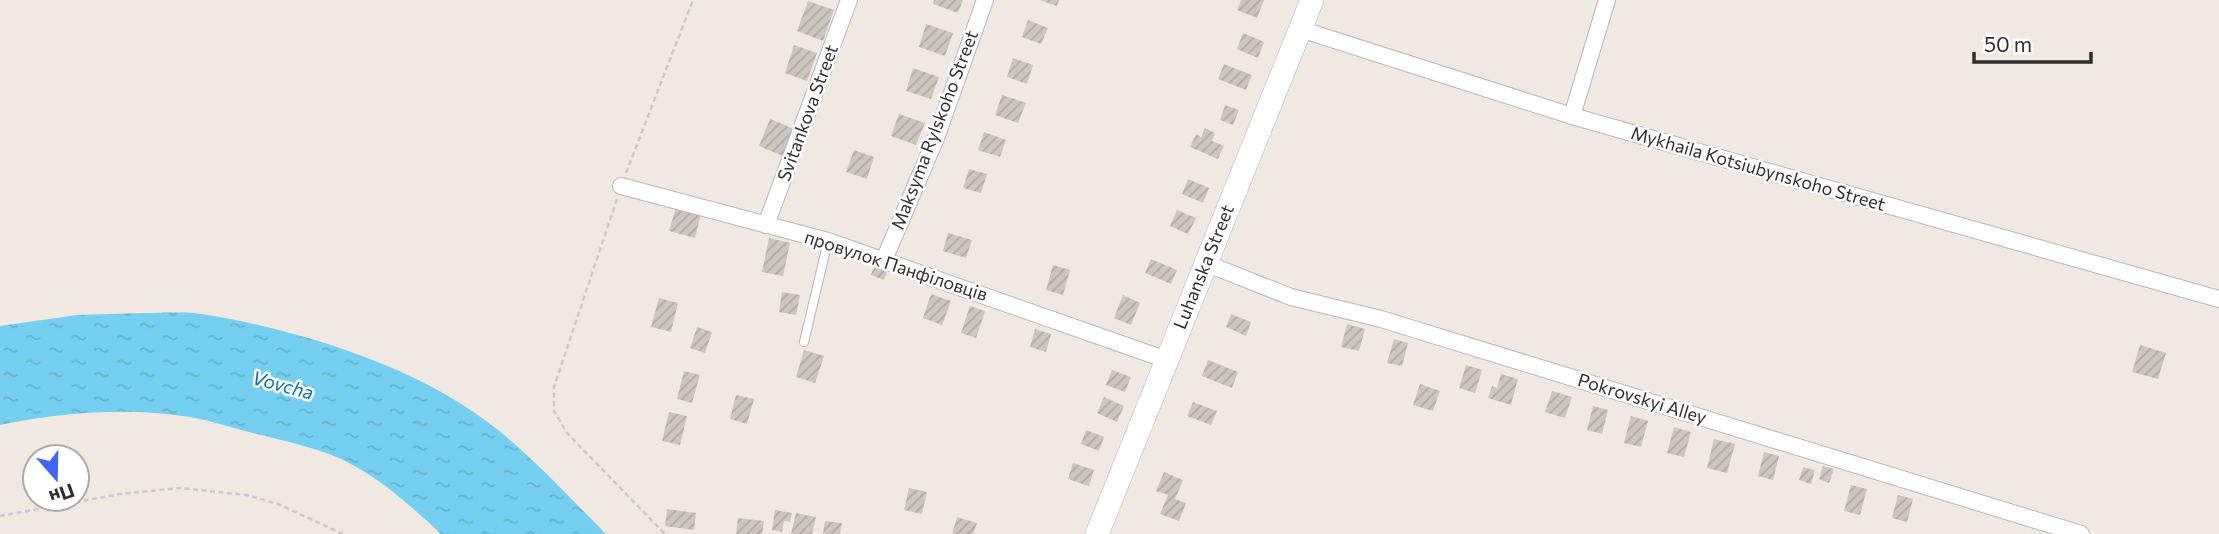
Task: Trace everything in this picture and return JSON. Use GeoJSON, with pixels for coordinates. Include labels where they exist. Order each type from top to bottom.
{"type":"FeatureCollection","features":[{"type":"Feature","properties":{"kind":"main road","name":"Luhanska Street"},"geometry":{"type":"LineString","coordinates":[[1097,534],[1312,0]]}},
{"type":"Feature","properties":{"kind":"street","name":"Svitankova Street"},"geometry":{"type":"LineString","coordinates":[[766,225],[849,0]]}},
{"type":"Feature","properties":{"kind":"street","name":"Maksyma Rylskoho Street"},"geometry":{"type":"LineString","coordinates":[[884,260],[936,138],[985,0]]}},
{"type":"Feature","properties":{"kind":"street"},"geometry":{"type":"LineString","coordinates":[[1572,117],[1607,0]]}},
{"type":"Feature","properties":{"kind":"street","name":"Mykhaila Kotsiubynskoho Street"},"geometry":{"type":"LineString","coordinates":[[1300,29],[1572,117],[2219,299]]}},
{"type":"Feature","properties":{"kind":"street","name":"провулок Панфіловців"},"geometry":{"type":"LineString","coordinates":[[621,186],[828,241],[1167,360]]}},
{"type":"Feature","properties":{"kind":"street","name":"Pokrovskyi Alley"},"geometry":{"type":"LineString","coordinates":[[1205,263],[1291,297],[1381,319],[2081,534]]}},
{"type":"Feature","properties":{"kind":"lane"},"geometry":{"type":"LineString","coordinates":[[804,342],[828,241]]}},
{"type":"Feature","properties":{"kind":"path"},"geometry":{"type":"LineString","coordinates":[[665,534],[567,433],[552,402],[559,369],[621,186],[693,0]]}},
{"type":"Feature","properties":{"kind":"path"},"geometry":{"type":"LineString","coordinates":[[0,516],[120,494],[180,488],[247,495],[278,505],[343,534]]}},
{"type":"Feature","properties":{"kind":"water","name":"Vovcha"},"geometry":{"type":"Polygon","coordinates":[[[193,313],[283,331],[360,355],[434,388],[498,430],[540,467],[606,534],[441,534],[380,482],[339,458],[299,444],[190,417],[143,412],[95,412],[0,425],[0,326],[77,315],[193,313]]]}},
{"type":"Feature","properties":{"kind":"building"},"geometry":{"type":"Polygon","coordinates":[[[934,0],[963,0],[958,13],[933,4],[934,0]]]}},
{"type":"Feature","properties":{"kind":"building"},"geometry":{"type":"Polygon","coordinates":[[[1040,0],[1059,0],[1057,6],[1040,0]]]}},
{"type":"Feature","properties":{"kind":"building"},"geometry":{"type":"Polygon","coordinates":[[[1241,0],[1264,0],[1257,18],[1237,10],[1241,0]]]}},
{"type":"Feature","properties":{"kind":"building"},"geometry":{"type":"Polygon","coordinates":[[[808,1],[834,10],[823,41],[797,31],[808,1]]]}},
{"type":"Feature","properties":{"kind":"building"},"geometry":{"type":"Polygon","coordinates":[[[1028,20],[1048,28],[1041,44],[1022,37],[1028,20]]]}},
{"type":"Feature","properties":{"kind":"building"},"geometry":{"type":"Polygon","coordinates":[[[926,24],[953,33],[945,56],[919,47],[926,24]]]}},
{"type":"Feature","properties":{"kind":"building"},"geometry":{"type":"Polygon","coordinates":[[[1243,33],[1264,42],[1258,58],[1237,49],[1243,33]]]}},
{"type":"Feature","properties":{"kind":"building"},"geometry":{"type":"Polygon","coordinates":[[[794,45],[817,53],[807,81],[785,73],[794,45]]]}},
{"type":"Feature","properties":{"kind":"building"},"geometry":{"type":"Polygon","coordinates":[[[1013,58],[1033,65],[1027,84],[1007,77],[1013,58]]]}},
{"type":"Feature","properties":{"kind":"building"},"geometry":{"type":"Polygon","coordinates":[[[1224,64],[1252,75],[1246,90],[1218,79],[1224,64]]]}},
{"type":"Feature","properties":{"kind":"building"},"geometry":{"type":"Polygon","coordinates":[[[913,68],[939,77],[931,99],[906,91],[913,68]]]}},
{"type":"Feature","properties":{"kind":"building"},"geometry":{"type":"Polygon","coordinates":[[[1002,95],[1026,103],[1018,123],[995,115],[1002,95]]]}},
{"type":"Feature","properties":{"kind":"building"},"geometry":{"type":"Polygon","coordinates":[[[1225,105],[1239,110],[1233,125],[1220,120],[1225,105]]]}},
{"type":"Feature","properties":{"kind":"building"},"geometry":{"type":"Polygon","coordinates":[[[899,114],[925,123],[916,145],[891,136],[899,114]]]}},
{"type":"Feature","properties":{"kind":"building"},"geometry":{"type":"Polygon","coordinates":[[[770,119],[794,129],[783,156],[759,146],[770,119]]]}},
{"type":"Feature","properties":{"kind":"building"},"geometry":{"type":"Polygon","coordinates":[[[1205,128],[1215,133],[1212,141],[1224,146],[1218,159],[1190,147],[1196,134],[1201,137],[1205,128]]]}},
{"type":"Feature","properties":{"kind":"building"},"geometry":{"type":"Polygon","coordinates":[[[984,132],[1006,140],[1000,157],[978,150],[984,132]]]}},
{"type":"Feature","properties":{"kind":"building"},"geometry":{"type":"Polygon","coordinates":[[[854,150],[874,157],[867,179],[846,172],[854,150]]]}},
{"type":"Feature","properties":{"kind":"building"},"geometry":{"type":"Polygon","coordinates":[[[969,169],[987,174],[981,193],[963,188],[969,169]]]}},
{"type":"Feature","properties":{"kind":"building"},"geometry":{"type":"Polygon","coordinates":[[[1188,179],[1209,188],[1203,203],[1182,194],[1188,179]]]}},
{"type":"Feature","properties":{"kind":"building"},"geometry":{"type":"Polygon","coordinates":[[[677,204],[702,210],[695,238],[669,231],[677,204]]]}},
{"type":"Feature","properties":{"kind":"building"},"geometry":{"type":"Polygon","coordinates":[[[1177,210],[1196,218],[1188,234],[1170,226],[1177,210]]]}},
{"type":"Feature","properties":{"kind":"building"},"geometry":{"type":"Polygon","coordinates":[[[948,233],[972,240],[966,258],[943,251],[948,233]]]}},
{"type":"Feature","properties":{"kind":"building"},"geometry":{"type":"Polygon","coordinates":[[[769,238],[790,243],[783,276],[762,272],[769,238]]]}},
{"type":"Feature","properties":{"kind":"building"},"geometry":{"type":"Polygon","coordinates":[[[1151,259],[1177,270],[1171,284],[1145,273],[1151,259]]]}},
{"type":"Feature","properties":{"kind":"building"},"geometry":{"type":"Polygon","coordinates":[[[876,262],[889,267],[884,280],[871,275],[876,262]]]}},
{"type":"Feature","properties":{"kind":"building"},"geometry":{"type":"Polygon","coordinates":[[[1053,265],[1070,270],[1063,295],[1046,290],[1053,265]]]}},
{"type":"Feature","properties":{"kind":"building"},"geometry":{"type":"Polygon","coordinates":[[[782,292],[800,295],[796,315],[779,312],[782,292]]]}},
{"type":"Feature","properties":{"kind":"building"},"geometry":{"type":"Polygon","coordinates":[[[931,294],[951,301],[942,325],[923,318],[931,294]]]}},
{"type":"Feature","properties":{"kind":"building"},"geometry":{"type":"Polygon","coordinates":[[[1123,295],[1140,303],[1131,325],[1114,318],[1123,295]]]}},
{"type":"Feature","properties":{"kind":"building"},"geometry":{"type":"Polygon","coordinates":[[[659,298],[678,303],[671,332],[651,327],[659,298]]]}},
{"type":"Feature","properties":{"kind":"building"},"geometry":{"type":"Polygon","coordinates":[[[970,306],[985,311],[976,338],[961,333],[970,306]]]}},
{"type":"Feature","properties":{"kind":"building"},"geometry":{"type":"Polygon","coordinates":[[[1231,314],[1251,322],[1246,336],[1226,327],[1231,314]]]}},
{"type":"Feature","properties":{"kind":"building"},"geometry":{"type":"Polygon","coordinates":[[[1347,324],[1365,329],[1359,351],[1341,347],[1347,324]]]}},
{"type":"Feature","properties":{"kind":"building"},"geometry":{"type":"Polygon","coordinates":[[[697,327],[712,332],[705,353],[690,348],[697,327]]]}},
{"type":"Feature","properties":{"kind":"building"},"geometry":{"type":"Polygon","coordinates":[[[1035,329],[1051,334],[1046,352],[1030,347],[1035,329]]]}},
{"type":"Feature","properties":{"kind":"building"},"geometry":{"type":"Polygon","coordinates":[[[1394,339],[1408,343],[1402,366],[1387,363],[1394,339]]]}},
{"type":"Feature","properties":{"kind":"building"},"geometry":{"type":"Polygon","coordinates":[[[2140,345],[2166,353],[2158,379],[2132,372],[2140,345]]]}},
{"type":"Feature","properties":{"kind":"building"},"geometry":{"type":"Polygon","coordinates":[[[804,350],[824,356],[815,383],[796,377],[804,350]]]}},
{"type":"Feature","properties":{"kind":"building"},"geometry":{"type":"Polygon","coordinates":[[[1208,360],[1238,372],[1232,388],[1202,376],[1208,360]]]}},
{"type":"Feature","properties":{"kind":"building"},"geometry":{"type":"Polygon","coordinates":[[[1466,365],[1482,370],[1475,393],[1459,388],[1466,365]]]}},
{"type":"Feature","properties":{"kind":"building"},"geometry":{"type":"Polygon","coordinates":[[[1112,370],[1131,377],[1125,392],[1106,385],[1112,370]]]}},
{"type":"Feature","properties":{"kind":"building"},"geometry":{"type":"Polygon","coordinates":[[[684,371],[700,375],[692,403],[677,399],[684,371]]]}},
{"type":"Feature","properties":{"kind":"building"},"geometry":{"type":"Polygon","coordinates":[[[1501,374],[1518,379],[1511,405],[1488,398],[1492,386],[1497,388],[1501,374]]]}},
{"type":"Feature","properties":{"kind":"building"},"geometry":{"type":"Polygon","coordinates":[[[1420,384],[1440,391],[1433,411],[1413,405],[1420,384]]]}},
{"type":"Feature","properties":{"kind":"building"},"geometry":{"type":"Polygon","coordinates":[[[1552,391],[1572,397],[1565,418],[1545,412],[1552,391]]]}},
{"type":"Feature","properties":{"kind":"building"},"geometry":{"type":"Polygon","coordinates":[[[736,395],[754,399],[747,424],[730,419],[736,395]]]}},
{"type":"Feature","properties":{"kind":"building"},"geometry":{"type":"Polygon","coordinates":[[[1104,397],[1124,406],[1117,422],[1097,413],[1104,397]]]}},
{"type":"Feature","properties":{"kind":"building"},"geometry":{"type":"Polygon","coordinates":[[[1193,402],[1217,411],[1211,425],[1187,416],[1193,402]]]}},
{"type":"Feature","properties":{"kind":"building"},"geometry":{"type":"Polygon","coordinates":[[[1593,406],[1608,410],[1602,434],[1587,430],[1593,406]]]}},
{"type":"Feature","properties":{"kind":"building"},"geometry":{"type":"Polygon","coordinates":[[[669,412],[687,416],[680,445],[662,441],[669,412]]]}},
{"type":"Feature","properties":{"kind":"building"},"geometry":{"type":"Polygon","coordinates":[[[1631,416],[1648,421],[1641,447],[1624,443],[1631,416]]]}},
{"type":"Feature","properties":{"kind":"building"},"geometry":{"type":"Polygon","coordinates":[[[1674,427],[1691,432],[1684,457],[1667,453],[1674,427]]]}},
{"type":"Feature","properties":{"kind":"building"},"geometry":{"type":"Polygon","coordinates":[[[1086,430],[1104,437],[1099,451],[1081,444],[1086,430]]]}},
{"type":"Feature","properties":{"kind":"building"},"geometry":{"type":"Polygon","coordinates":[[[1714,439],[1735,444],[1727,473],[1707,468],[1714,439]]]}},
{"type":"Feature","properties":{"kind":"building"},"geometry":{"type":"Polygon","coordinates":[[[1764,452],[1779,456],[1773,480],[1758,476],[1764,452]]]}},
{"type":"Feature","properties":{"kind":"building"},"geometry":{"type":"Polygon","coordinates":[[[1073,463],[1094,470],[1089,486],[1068,479],[1073,463]]]}},
{"type":"Feature","properties":{"kind":"building"},"geometry":{"type":"Polygon","coordinates":[[[1823,466],[1834,469],[1829,483],[1819,479],[1823,466]]]}},
{"type":"Feature","properties":{"kind":"building"},"geometry":{"type":"Polygon","coordinates":[[[1803,467],[1815,470],[1811,484],[1799,480],[1803,467]]]}},
{"type":"Feature","properties":{"kind":"building"},"geometry":{"type":"Polygon","coordinates":[[[1164,472],[1183,480],[1175,499],[1186,503],[1179,521],[1160,514],[1168,495],[1156,491],[1164,472]]]}},
{"type":"Feature","properties":{"kind":"building"},"geometry":{"type":"Polygon","coordinates":[[[1851,485],[1867,489],[1860,515],[1844,511],[1851,485]]]}},
{"type":"Feature","properties":{"kind":"building"},"geometry":{"type":"Polygon","coordinates":[[[909,488],[927,492],[922,514],[904,510],[909,488]]]}},
{"type":"Feature","properties":{"kind":"building"},"geometry":{"type":"Polygon","coordinates":[[[1898,495],[1913,499],[1907,522],[1892,518],[1898,495]]]}},
{"type":"Feature","properties":{"kind":"building"},"geometry":{"type":"Polygon","coordinates":[[[667,509],[696,513],[694,530],[665,526],[667,509]]]}},
{"type":"Feature","properties":{"kind":"building"},"geometry":{"type":"Polygon","coordinates":[[[775,510],[792,513],[790,522],[784,521],[782,532],[772,530],[775,510]]]}},
{"type":"Feature","properties":{"kind":"building"},"geometry":{"type":"Polygon","coordinates":[[[796,513],[816,517],[812,534],[791,534],[796,513]]]}},
{"type":"Feature","properties":{"kind":"building"},"geometry":{"type":"Polygon","coordinates":[[[957,517],[977,523],[973,534],[952,534],[957,517]]]}},
{"type":"Feature","properties":{"kind":"building"},"geometry":{"type":"Polygon","coordinates":[[[738,518],[764,521],[762,534],[736,534],[738,518]]]}},
{"type":"Feature","properties":{"kind":"building"},"geometry":{"type":"Polygon","coordinates":[[[825,521],[842,523],[840,534],[823,534],[825,521]]]}}]}
